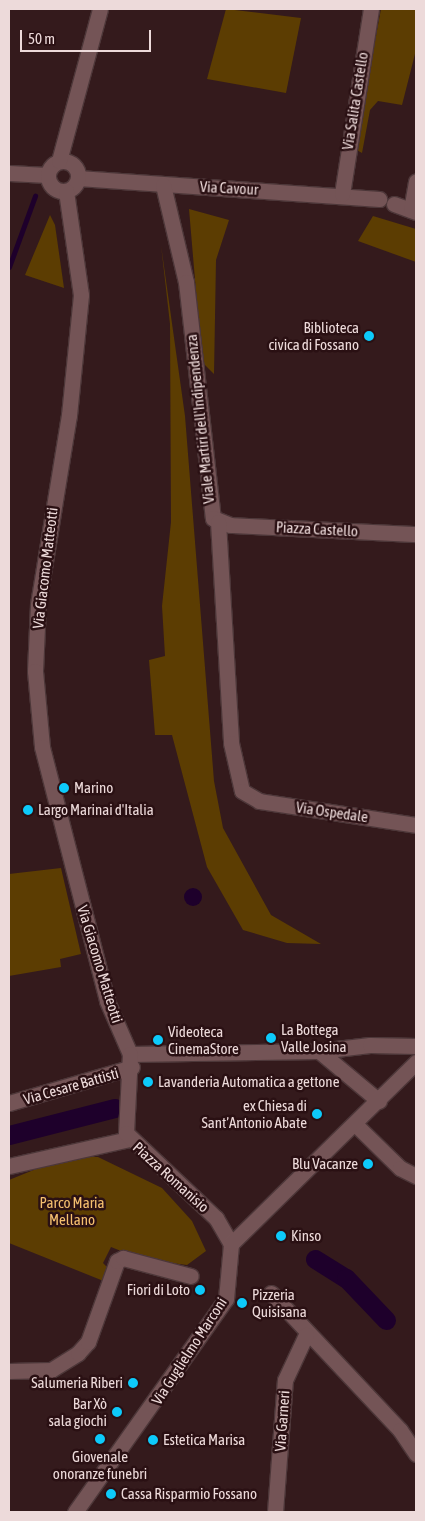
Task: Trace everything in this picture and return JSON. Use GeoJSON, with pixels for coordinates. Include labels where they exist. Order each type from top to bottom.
{"type":"FeatureCollection","features":[{"type":"Feature","properties":{"kind":"street"},"geometry":{"type":"LineString","coordinates":[[47,175],[60,161],[100,9]]}},
{"type":"Feature","properties":{"kind":"street","name":"Via Salita Castello"},"geometry":{"type":"LineString","coordinates":[[342,194],[371,9]]}},
{"type":"Feature","properties":{"kind":"street"},"geometry":{"type":"LineString","coordinates":[[47,175],[53,188],[66,191],[78,178],[73,164],[60,161]]}},
{"type":"Feature","properties":{"kind":"street"},"geometry":{"type":"LineString","coordinates":[[9,173],[47,175]]}},
{"type":"Feature","properties":{"kind":"street","name":"Via Cavour"},"geometry":{"type":"LineString","coordinates":[[78,178],[164,185],[342,194],[379,199]]}},
{"type":"Feature","properties":{"kind":"street"},"geometry":{"type":"LineString","coordinates":[[394,204],[414,211],[416,181]]}},
{"type":"Feature","properties":{"kind":"street","name":"Viale Martiri dell'Indipendenza"},"geometry":{"type":"LineString","coordinates":[[164,185],[186,282],[210,512],[218,522],[231,743],[238,782],[248,797]]}},
{"type":"Feature","properties":{"kind":"street","name":"Via Giacomo Matteotti"},"geometry":{"type":"LineString","coordinates":[[66,191],[80,282],[69,415],[38,605],[35,671],[42,748],[56,816],[107,1001],[131,1061]]}},
{"type":"Feature","properties":{"kind":"street","name":"Piazza Castello"},"geometry":{"type":"LineString","coordinates":[[218,522],[416,534]]}},
{"type":"Feature","properties":{"kind":"street","name":"Via Ospedale"},"geometry":{"type":"LineString","coordinates":[[248,797],[416,825]]}},
{"type":"Feature","properties":{"kind":"street","name":"Via Cesare Battisti"},"geometry":{"type":"LineString","coordinates":[[9,1103],[131,1061],[319,1051],[370,1044],[416,1046]]}},
{"type":"Feature","properties":{"kind":"street"},"geometry":{"type":"LineString","coordinates":[[319,1051],[379,1101]]}},
{"type":"Feature","properties":{"kind":"street"},"geometry":{"type":"LineString","coordinates":[[129,1139],[124,1119],[131,1061]]}},
{"type":"Feature","properties":{"kind":"street"},"geometry":{"type":"LineString","coordinates":[[232,1244],[356,1125],[416,1062]]}},
{"type":"Feature","properties":{"kind":"street"},"geometry":{"type":"LineString","coordinates":[[356,1125],[400,1168],[416,1176]]}},
{"type":"Feature","properties":{"kind":"street","name":"Piazza Romanisio"},"geometry":{"type":"LineString","coordinates":[[9,1166],[129,1139],[216,1218],[232,1244]]}},
{"type":"Feature","properties":{"kind":"street","name":"Via Guglielmo Marconi"},"geometry":{"type":"LineString","coordinates":[[75,1512],[226,1299],[232,1244]]}},
{"type":"Feature","properties":{"kind":"street"},"geometry":{"type":"LineString","coordinates":[[9,1371],[51,1370],[78,1353],[88,1342],[117,1261],[124,1258],[191,1276]]}},
{"type":"Feature","properties":{"kind":"street"},"geometry":{"type":"LineString","coordinates":[[271,1294],[304,1326],[306,1335],[400,1430],[416,1454]]}},
{"type":"Feature","properties":{"kind":"street","name":"Via Garneri"},"geometry":{"type":"LineString","coordinates":[[275,1512],[285,1380],[306,1335]]}},
{"type":"Feature","properties":{"kind":"green space"},"geometry":{"type":"Polygon","coordinates":[[[226,9],[301,18],[286,93],[207,79],[226,9]]]}},
{"type":"Feature","properties":{"kind":"green space"},"geometry":{"type":"Polygon","coordinates":[[[381,9],[416,9],[416,50],[402,105],[378,101],[370,110],[362,153],[355,149],[381,9]]]}},
{"type":"Feature","properties":{"kind":"green space"},"geometry":{"type":"Polygon","coordinates":[[[189,209],[229,220],[216,260],[214,374],[202,362],[189,209]]]}},
{"type":"Feature","properties":{"kind":"green space"},"geometry":{"type":"Polygon","coordinates":[[[50,215],[55,225],[64,288],[25,275],[50,215]]]}},
{"type":"Feature","properties":{"kind":"green space"},"geometry":{"type":"Polygon","coordinates":[[[373,216],[416,229],[416,262],[358,241],[373,216]]]}},
{"type":"Feature","properties":{"kind":"green space"},"geometry":{"type":"Polygon","coordinates":[[[161,245],[185,416],[214,781],[223,828],[271,915],[321,944],[287,943],[243,930],[207,867],[172,735],[155,735],[149,660],[165,656],[162,606],[171,522],[170,324],[161,245]]]}},
{"type":"Feature","properties":{"kind":"green space"},"geometry":{"type":"Polygon","coordinates":[[[61,868],[81,954],[60,959],[61,967],[9,976],[9,874],[61,868]]]}},
{"type":"Feature","properties":{"kind":"green space","name":"Parco Maria Mellano"},"geometry":{"type":"Polygon","coordinates":[[[68,1156],[98,1157],[162,1188],[192,1221],[206,1251],[187,1265],[141,1259],[111,1247],[103,1263],[109,1269],[106,1282],[9,1243],[9,1180],[68,1156]]]}},
{"type":"Feature","properties":{"kind":"shaded area"},"geometry":{"type":"Polygon","coordinates":[[[193,888],[199,891],[202,897],[199,903],[193,906],[187,903],[184,897],[187,891],[193,888]]]}},
{"type":"Feature","properties":{"kind":"waterway"},"geometry":{"type":"LineString","coordinates":[[9,267],[35,196]]}},
{"type":"Feature","properties":{"kind":"waterway"},"geometry":{"type":"LineString","coordinates":[[9,1135],[115,1108]]}},
{"type":"Feature","properties":{"kind":"waterway"},"geometry":{"type":"LineString","coordinates":[[315,1259],[346,1278],[386,1320]]}},
{"type":"Feature","properties":{"kind":"place","name":"Biblioteca civica di Fossano"},"geometry":{"type":"Point","coordinates":[369,336]}},
{"type":"Feature","properties":{"kind":"place","name":"Marino"},"geometry":{"type":"Point","coordinates":[64,788]}},
{"type":"Feature","properties":{"kind":"place","name":"Largo Marinai d'Italia"},"geometry":{"type":"Point","coordinates":[28,810]}},
{"type":"Feature","properties":{"kind":"place","name":"La Bottega Valle Josina"},"geometry":{"type":"Point","coordinates":[271,1038]}},
{"type":"Feature","properties":{"kind":"place","name":"Videoteca CinemaStore"},"geometry":{"type":"Point","coordinates":[158,1040]}},
{"type":"Feature","properties":{"kind":"place","name":"Lavanderia Automatica a gettone"},"geometry":{"type":"Point","coordinates":[148,1082]}},
{"type":"Feature","properties":{"kind":"place","name":"ex Chiesa di Sant’Antonio Abate"},"geometry":{"type":"Point","coordinates":[317,1114]}},
{"type":"Feature","properties":{"kind":"place","name":"Blu Vacanze"},"geometry":{"type":"Point","coordinates":[368,1164]}},
{"type":"Feature","properties":{"kind":"place","name":"Kinso"},"geometry":{"type":"Point","coordinates":[281,1236]}},
{"type":"Feature","properties":{"kind":"place","name":"Fiori di Loto"},"geometry":{"type":"Point","coordinates":[200,1290]}},
{"type":"Feature","properties":{"kind":"place","name":"Pizzeria Quisisana"},"geometry":{"type":"Point","coordinates":[242,1303]}},
{"type":"Feature","properties":{"kind":"place","name":"Salumeria Riberi"},"geometry":{"type":"Point","coordinates":[133,1383]}},
{"type":"Feature","properties":{"kind":"place","name":"Bar Xò sala giochi"},"geometry":{"type":"Point","coordinates":[117,1412]}},
{"type":"Feature","properties":{"kind":"place","name":"Giovenale onoranze funebri"},"geometry":{"type":"Point","coordinates":[100,1439]}},
{"type":"Feature","properties":{"kind":"place","name":"Estetica Marisa"},"geometry":{"type":"Point","coordinates":[153,1440]}},
{"type":"Feature","properties":{"kind":"place","name":"Cassa Risparmio Fossano"},"geometry":{"type":"Point","coordinates":[111,1494]}}]}
